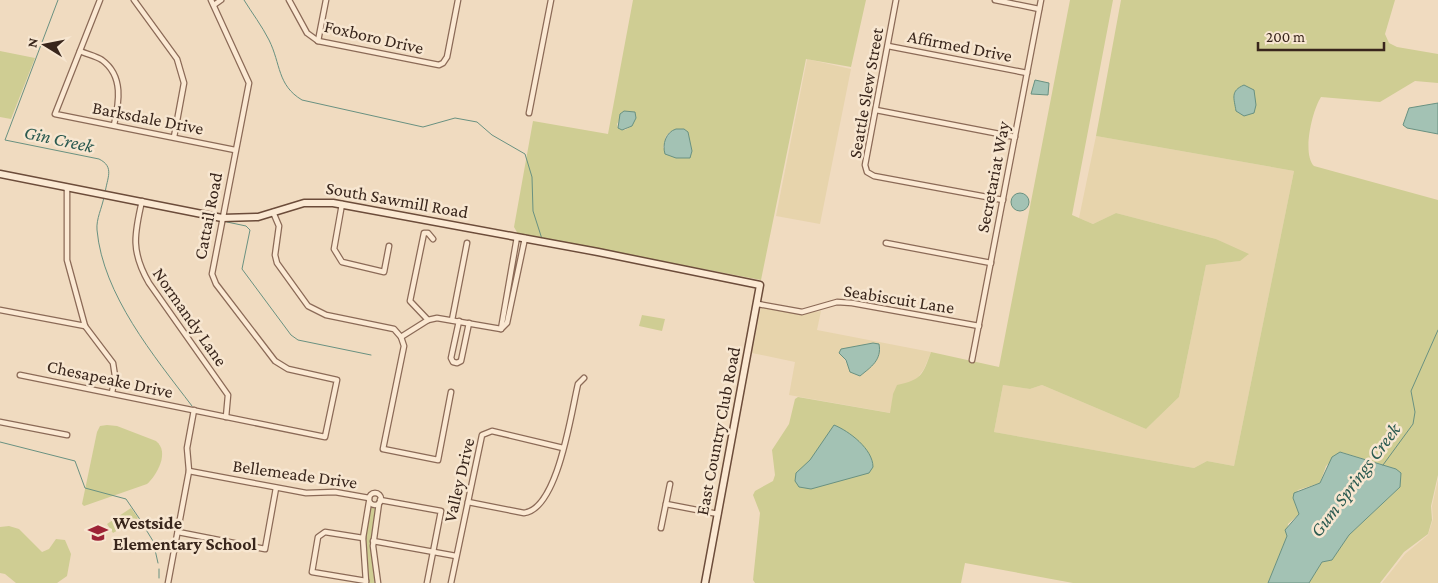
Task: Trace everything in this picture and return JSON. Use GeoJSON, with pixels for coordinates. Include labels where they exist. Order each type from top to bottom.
{"type":"FeatureCollection","features":[{"type":"Feature","properties":{"kind":"street"},"geometry":{"type":"LineString","coordinates":[[100,0],[80,51],[102,60],[114,76],[120,96],[114,125]]}},
{"type":"Feature","properties":{"kind":"street"},"geometry":{"type":"LineString","coordinates":[[134,0],[177,59],[184,83],[174,137]]}},
{"type":"Feature","properties":{"kind":"street"},"geometry":{"type":"LineString","coordinates":[[212,2],[221,0]]}},
{"type":"Feature","properties":{"kind":"street","name":"Foxboro Drive"},"geometry":{"type":"LineString","coordinates":[[289,0],[307,33],[318,41],[435,65],[443,63],[447,56],[458,0]]}},
{"type":"Feature","properties":{"kind":"street"},"geometry":{"type":"LineString","coordinates":[[318,41],[326,0]]}},
{"type":"Feature","properties":{"kind":"street"},"geometry":{"type":"LineString","coordinates":[[529,112],[551,0]]}},
{"type":"Feature","properties":{"kind":"street","name":"Seattle Slew Street"},"geometry":{"type":"LineString","coordinates":[[896,0],[865,165],[867,172],[874,176],[1003,200]]}},
{"type":"Feature","properties":{"kind":"street"},"geometry":{"type":"LineString","coordinates":[[995,0],[1039,9]]}},
{"type":"Feature","properties":{"kind":"street","name":"Secretariat Way"},"geometry":{"type":"LineString","coordinates":[[972,360],[1041,0]]}},
{"type":"Feature","properties":{"kind":"street","name":"Cattail Road"},"geometry":{"type":"LineString","coordinates":[[212,2],[249,83],[212,265],[212,274],[216,284],[275,361],[288,369],[337,380],[325,437]]}},
{"type":"Feature","properties":{"kind":"street","name":"Affirmed Drive"},"geometry":{"type":"LineString","coordinates":[[888,46],[1027,73]]}},
{"type":"Feature","properties":{"kind":"street","name":"Barksdale Drive"},"geometry":{"type":"LineString","coordinates":[[80,51],[55,114],[235,150]]}},
{"type":"Feature","properties":{"kind":"street"},"geometry":{"type":"LineString","coordinates":[[876,110],[1015,137]]}},
{"type":"Feature","properties":{"kind":"street","name":"South Sawmill Road"},"geometry":{"type":"LineString","coordinates":[[0,174],[222,218],[242,219],[304,203],[342,204],[732,278],[760,285]]}},
{"type":"Feature","properties":{"kind":"street"},"geometry":{"type":"LineString","coordinates":[[68,187],[66,260],[85,326],[114,363],[115,376],[112,393]]}},
{"type":"Feature","properties":{"kind":"street","name":"Normandy Lane"},"geometry":{"type":"LineString","coordinates":[[142,201],[134,232],[137,264],[228,395],[226,417]]}},
{"type":"Feature","properties":{"kind":"street"},"geometry":{"type":"LineString","coordinates":[[342,204],[334,243],[335,254],[342,262],[384,272],[389,246]]}},
{"type":"Feature","properties":{"kind":"street"},"geometry":{"type":"LineString","coordinates":[[273,212],[279,226],[277,264],[308,306],[326,315],[394,329],[401,336],[404,346],[384,449],[438,460],[451,392]]}},
{"type":"Feature","properties":{"kind":"street"},"geometry":{"type":"LineString","coordinates":[[428,320],[410,301],[424,233],[428,233],[433,239]]}},
{"type":"Feature","properties":{"kind":"street"},"geometry":{"type":"LineString","coordinates":[[501,328],[517,237]]}},
{"type":"Feature","properties":{"kind":"street"},"geometry":{"type":"LineString","coordinates":[[401,336],[428,320],[437,318],[501,328],[507,323],[525,238]]}},
{"type":"Feature","properties":{"kind":"street"},"geometry":{"type":"LineString","coordinates":[[452,320],[467,243]]}},
{"type":"Feature","properties":{"kind":"street"},"geometry":{"type":"LineString","coordinates":[[886,243],[991,263]]}},
{"type":"Feature","properties":{"kind":"street","name":"East Country Club Road"},"geometry":{"type":"LineString","coordinates":[[705,583],[760,285]]}},
{"type":"Feature","properties":{"kind":"street","name":"Seabiscuit Lane"},"geometry":{"type":"LineString","coordinates":[[758,304],[802,312],[837,302],[852,303],[978,326]]}},
{"type":"Feature","properties":{"kind":"street"},"geometry":{"type":"LineString","coordinates":[[0,310],[85,326]]}},
{"type":"Feature","properties":{"kind":"street"},"geometry":{"type":"LineString","coordinates":[[459,321],[451,358],[453,362],[460,361],[469,323]]}},
{"type":"Feature","properties":{"kind":"street","name":"Chesapeake Drive"},"geometry":{"type":"LineString","coordinates":[[20,375],[325,437]]}},
{"type":"Feature","properties":{"kind":"street"},"geometry":{"type":"LineString","coordinates":[[468,502],[524,513],[532,512],[538,507],[557,475],[578,384],[584,378]]}},
{"type":"Feature","properties":{"kind":"street"},"geometry":{"type":"LineString","coordinates":[[168,583],[189,471],[187,448],[194,410]]}},
{"type":"Feature","properties":{"kind":"street"},"geometry":{"type":"LineString","coordinates":[[0,422],[67,435]]}},
{"type":"Feature","properties":{"kind":"street","name":"Valley Drive"},"geometry":{"type":"LineString","coordinates":[[451,583],[481,438],[486,432],[492,431],[563,448]]}},
{"type":"Feature","properties":{"kind":"street","name":"Bellemeade Drive"},"geometry":{"type":"LineString","coordinates":[[189,471],[310,494],[335,492],[369,500]]}},
{"type":"Feature","properties":{"kind":"street"},"geometry":{"type":"LineString","coordinates":[[661,528],[670,484]]}},
{"type":"Feature","properties":{"kind":"street"},"geometry":{"type":"LineString","coordinates":[[178,532],[265,549],[276,488]]}},
{"type":"Feature","properties":{"kind":"street"},"geometry":{"type":"LineString","coordinates":[[363,538],[326,532],[321,533],[318,537],[312,572],[367,582],[363,538],[369,500],[375,494],[380,496],[373,541],[378,583]]}},
{"type":"Feature","properties":{"kind":"street"},"geometry":{"type":"LineString","coordinates":[[369,500],[374,505],[380,502]]}},
{"type":"Feature","properties":{"kind":"street","name":"Bellemeade Drive"},"geometry":{"type":"LineString","coordinates":[[380,502],[441,511],[427,583]]}},
{"type":"Feature","properties":{"kind":"street"},"geometry":{"type":"LineString","coordinates":[[666,504],[718,514]]}},
{"type":"Feature","properties":{"kind":"street"},"geometry":{"type":"LineString","coordinates":[[373,541],[456,556]]}},
{"type":"Feature","properties":{"kind":"shaded area"},"geometry":{"type":"Polygon","coordinates":[[[633,0],[866,0],[851,67],[806,59],[761,280],[518,234],[514,227],[533,121],[608,134],[633,0]],[[624,111],[617,124],[618,128],[625,130],[632,126],[635,112],[624,111]],[[671,131],[666,136],[663,148],[692,154],[688,132],[671,131]]]}},
{"type":"Feature","properties":{"kind":"shaded area"},"geometry":{"type":"Polygon","coordinates":[[[1070,0],[1113,0],[1072,215],[1093,224],[1116,213],[1216,239],[1249,254],[1240,261],[1206,265],[1179,397],[1146,429],[1042,385],[1030,389],[1003,385],[994,432],[1194,468],[1207,461],[1234,466],[1294,171],[1096,136],[1121,0],[1395,0],[1385,34],[1389,43],[1397,47],[1438,54],[1438,83],[1415,81],[1380,102],[1321,97],[1314,112],[1309,152],[1310,160],[1314,166],[1438,200],[1438,475],[1431,506],[1432,520],[1428,534],[1404,552],[1380,583],[1309,583],[1322,562],[1332,560],[1349,535],[1400,487],[1396,469],[1341,452],[1326,466],[1320,483],[1298,490],[1293,498],[1299,514],[1288,524],[1287,536],[1268,583],[1073,583],[965,563],[961,583],[755,583],[753,580],[760,513],[753,495],[755,491],[773,481],[775,475],[772,450],[789,424],[795,399],[798,397],[890,413],[893,394],[897,385],[917,378],[926,366],[931,352],[999,367],[1070,0]]]}},
{"type":"Feature","properties":{"kind":"shaded area"},"geometry":{"type":"Polygon","coordinates":[[[0,51],[35,58],[11,119],[0,117],[0,51]]]}},
{"type":"Feature","properties":{"kind":"shaded area"},"geometry":{"type":"Polygon","coordinates":[[[807,59],[851,69],[820,224],[776,216],[807,59]]]}},
{"type":"Feature","properties":{"kind":"shaded area"},"geometry":{"type":"Polygon","coordinates":[[[1096,136],[1294,171],[1234,466],[1207,461],[1194,468],[994,432],[1003,385],[1030,389],[1042,385],[1146,429],[1179,397],[1206,265],[1239,261],[1248,255],[1216,239],[1116,213],[1093,224],[1079,218],[1096,136]]]}},
{"type":"Feature","properties":{"kind":"shaded area"},"geometry":{"type":"Polygon","coordinates":[[[761,307],[801,314],[821,311],[817,330],[931,352],[924,369],[915,381],[893,394],[891,413],[789,395],[795,362],[752,353],[761,307]],[[873,343],[858,347],[842,355],[848,366],[873,343]]]}},
{"type":"Feature","properties":{"kind":"shaded area"},"geometry":{"type":"Polygon","coordinates":[[[642,315],[665,319],[662,331],[639,326],[642,315]]]}},
{"type":"Feature","properties":{"kind":"shaded area"},"geometry":{"type":"Polygon","coordinates":[[[100,426],[117,426],[156,441],[162,451],[162,457],[155,475],[147,484],[84,506],[82,504],[97,432],[100,426]]]}},
{"type":"Feature","properties":{"kind":"shaded area"},"geometry":{"type":"Polygon","coordinates":[[[1438,479],[1438,583],[1382,583],[1405,554],[1428,535],[1433,519],[1432,506],[1438,479]]]}},
{"type":"Feature","properties":{"kind":"shaded area"},"geometry":{"type":"Polygon","coordinates":[[[373,507],[376,510],[372,546],[375,583],[369,583],[365,537],[370,508],[373,507]]]}},
{"type":"Feature","properties":{"kind":"shaded area"},"geometry":{"type":"Polygon","coordinates":[[[131,508],[138,518],[113,533],[107,524],[131,508]]]}},
{"type":"Feature","properties":{"kind":"shaded area"},"geometry":{"type":"Polygon","coordinates":[[[9,526],[19,529],[42,552],[49,549],[56,539],[65,540],[71,554],[67,576],[57,583],[16,583],[5,574],[0,573],[0,527],[9,526]]]}},
{"type":"Feature","properties":{"kind":"water"},"geometry":{"type":"Polygon","coordinates":[[[1035,80],[1049,83],[1048,95],[1031,94],[1035,80]]]}},
{"type":"Feature","properties":{"kind":"water"},"geometry":{"type":"Polygon","coordinates":[[[1244,85],[1254,90],[1256,105],[1254,113],[1244,116],[1236,111],[1234,95],[1244,85]]]}},
{"type":"Feature","properties":{"kind":"water"},"geometry":{"type":"Polygon","coordinates":[[[1438,103],[1438,134],[1407,128],[1403,125],[1409,108],[1438,103]]]}},
{"type":"Feature","properties":{"kind":"water"},"geometry":{"type":"Polygon","coordinates":[[[624,111],[635,112],[636,118],[632,126],[622,130],[618,128],[620,114],[624,111]]]}},
{"type":"Feature","properties":{"kind":"water"},"geometry":{"type":"Polygon","coordinates":[[[676,129],[684,129],[688,132],[692,151],[690,158],[676,158],[665,154],[664,146],[667,136],[676,129]]]}},
{"type":"Feature","properties":{"kind":"water"},"geometry":{"type":"Polygon","coordinates":[[[1016,193],[1024,193],[1029,198],[1027,209],[1016,211],[1011,206],[1011,198],[1016,193]]]}},
{"type":"Feature","properties":{"kind":"water"},"geometry":{"type":"Polygon","coordinates":[[[873,343],[879,344],[879,354],[875,363],[860,376],[850,372],[846,360],[839,353],[841,349],[873,343]]]}},
{"type":"Feature","properties":{"kind":"water"},"geometry":{"type":"Polygon","coordinates":[[[834,425],[853,436],[865,447],[872,460],[873,467],[869,473],[811,489],[799,487],[795,481],[796,473],[810,460],[834,425]]]}},
{"type":"Feature","properties":{"kind":"water"},"geometry":{"type":"Polygon","coordinates":[[[1340,452],[1396,469],[1401,473],[1400,487],[1349,535],[1332,560],[1322,562],[1309,583],[1268,583],[1287,536],[1285,530],[1299,514],[1293,498],[1294,493],[1320,483],[1332,457],[1340,452]]]}},
{"type":"Feature","properties":{"kind":"waterway","name":"Gin Creek"},"geometry":{"type":"LineString","coordinates":[[58,0],[5,140],[99,159],[107,166],[109,173],[105,193]]}},
{"type":"Feature","properties":{"kind":"waterway"},"geometry":{"type":"LineString","coordinates":[[244,0],[269,40],[288,88],[302,100],[423,127],[455,118],[477,122],[492,135],[525,154],[532,177],[533,211],[542,239]]}},
{"type":"Feature","properties":{"kind":"waterway","name":"Gin Creek"},"geometry":{"type":"LineString","coordinates":[[104,197],[98,218],[97,230],[101,254],[109,278],[133,324],[162,367],[192,406]]}},
{"type":"Feature","properties":{"kind":"waterway"},"geometry":{"type":"LineString","coordinates":[[104,198],[135,204]]}},
{"type":"Feature","properties":{"kind":"waterway"},"geometry":{"type":"LineString","coordinates":[[143,206],[216,220]]}},
{"type":"Feature","properties":{"kind":"waterway"},"geometry":{"type":"LineString","coordinates":[[227,222],[246,226],[250,230],[242,269],[291,335],[298,340],[371,355]]}},
{"type":"Feature","properties":{"kind":"waterway","name":"Gum Springs Creek"},"geometry":{"type":"LineString","coordinates":[[1383,465],[1413,424],[1415,412],[1411,391],[1438,330]]}},
{"type":"Feature","properties":{"kind":"waterway"},"geometry":{"type":"LineString","coordinates":[[0,442],[75,461],[85,488],[126,499],[141,521]]}},
{"type":"Feature","properties":{"kind":"waterway"},"geometry":{"type":"LineString","coordinates":[[145,528],[153,541],[158,563]]}},
{"type":"Feature","properties":{"kind":"waterway"},"geometry":{"type":"LineString","coordinates":[[159,569],[159,578]]}},
{"type":"Feature","properties":{"kind":"place","name":"Westside Elementary School"},"geometry":{"type":"Point","coordinates":[98,533]}}]}
